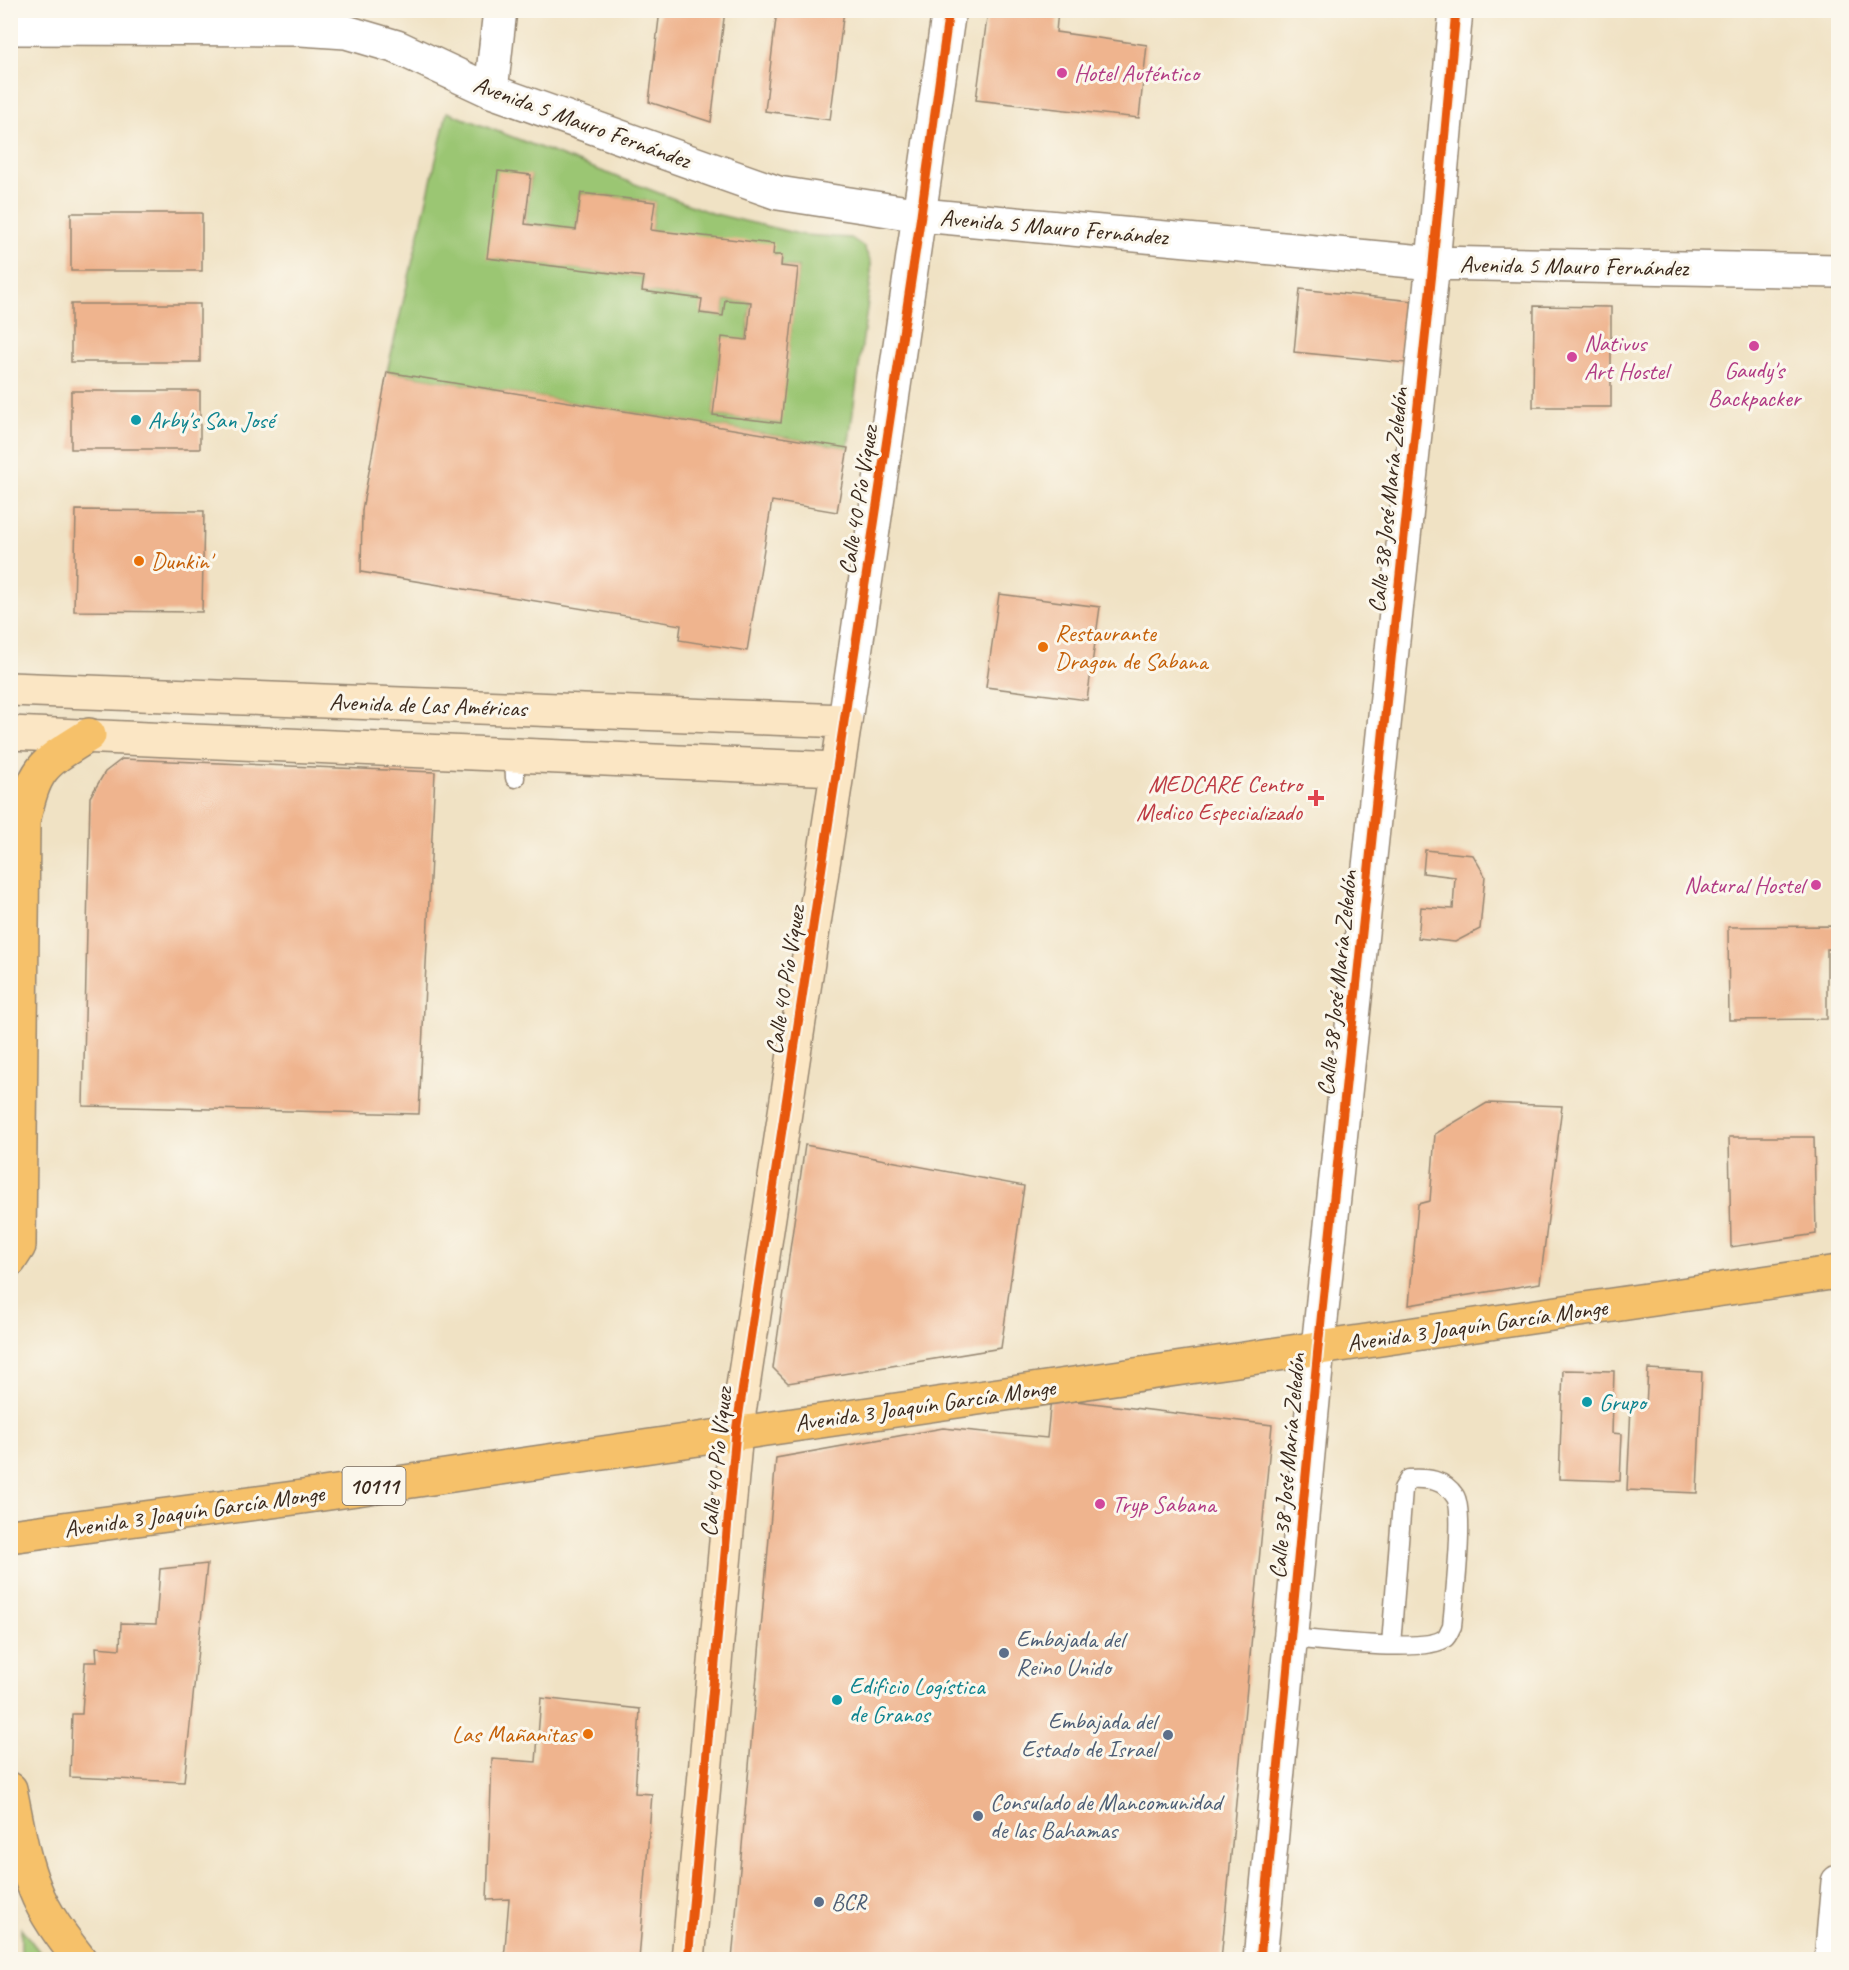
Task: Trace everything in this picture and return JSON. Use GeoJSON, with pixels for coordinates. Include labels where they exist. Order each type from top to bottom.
{"type":"FeatureCollection","features":[{"type":"Feature","properties":{"kind":"highway"},"geometry":{"type":"LineString","coordinates":[[10,1260],[19,1246],[23,822],[30,792],[41,768],[89,735]]}},
{"type":"Feature","properties":{"kind":"highway","name":"Avenida 3 Joaquín García Monge"},"geometry":{"type":"LineString","coordinates":[[10,1536],[297,1497],[1839,1272]]}},
{"type":"Feature","properties":{"kind":"highway"},"geometry":{"type":"LineString","coordinates":[[10,1789],[21,1843],[35,1890],[58,1932],[80,1959]]}},
{"type":"Feature","properties":{"kind":"street"},"geometry":{"type":"LineString","coordinates":[[490,91],[500,10]]}},
{"type":"Feature","properties":{"kind":"street","name":"Calle 40 Pío Víquez"},"geometry":{"type":"LineString","coordinates":[[688,1959],[736,1432],[921,214],[949,10]]}},
{"type":"Feature","properties":{"kind":"street","name":"Calle 38 José María Zeledón"},"geometry":{"type":"LineString","coordinates":[[1260,1959],[1318,1348],[1433,263],[1456,10]]}},
{"type":"Feature","properties":{"kind":"street","name":"Avenida 5 Mauro Fernández"},"geometry":{"type":"LineString","coordinates":[[18,22],[346,32],[397,47],[490,91],[778,193],[921,214],[1433,263],[1839,271]]}},
{"type":"Feature","properties":{"kind":"street","name":"Avenida de Las Américas"},"geometry":{"type":"LineString","coordinates":[[10,689],[844,722]]}},
{"type":"Feature","properties":{"kind":"street","name":"Avenida de Las Américas"},"geometry":{"type":"LineString","coordinates":[[10,733],[89,735],[514,766],[837,769]]}},
{"type":"Feature","properties":{"kind":"street"},"geometry":{"type":"LineString","coordinates":[[1831,1959],[1839,1882]]}},
{"type":"Feature","properties":{"kind":"lane"},"geometry":{"type":"LineString","coordinates":[[1291,1638],[1391,1645],[1428,1645],[1445,1638],[1452,1626],[1459,1520],[1456,1498],[1445,1485],[1426,1478],[1409,1479],[1403,1489],[1391,1645]]}},
{"type":"Feature","properties":{"kind":"green space"},"geometry":{"type":"Polygon","coordinates":[[[447,112],[711,213],[803,235],[851,238],[864,247],[871,263],[871,279],[848,448],[387,372],[447,112]],[[531,175],[488,258],[644,277],[642,291],[702,299],[701,313],[723,316],[725,300],[751,302],[747,340],[722,338],[713,415],[780,423],[798,267],[781,266],[782,256],[651,230],[655,202],[581,193],[576,230],[525,224],[531,175]]]}},
{"type":"Feature","properties":{"kind":"green space"},"geometry":{"type":"Polygon","coordinates":[[[21,1928],[45,1959],[21,1959],[21,1928]]]}},
{"type":"Feature","properties":{"kind":"building"},"geometry":{"type":"Polygon","coordinates":[[[660,10],[725,10],[711,122],[649,102],[660,10]]]}},
{"type":"Feature","properties":{"kind":"building"},"geometry":{"type":"Polygon","coordinates":[[[777,10],[844,10],[830,120],[765,111],[777,10]]]}},
{"type":"Feature","properties":{"kind":"building","name":"Hotel Auténtico"},"geometry":{"type":"Polygon","coordinates":[[[988,10],[1058,10],[1056,32],[1147,45],[1139,118],[976,100],[988,10]]]}},
{"type":"Feature","properties":{"kind":"building"},"geometry":{"type":"Polygon","coordinates":[[[498,171],[531,175],[525,224],[576,230],[581,193],[655,202],[651,230],[774,244],[773,255],[782,255],[781,266],[798,268],[781,423],[713,415],[722,337],[747,340],[751,302],[725,300],[723,316],[700,313],[702,299],[642,291],[644,277],[487,258],[498,171]]]}},
{"type":"Feature","properties":{"kind":"building"},"geometry":{"type":"Polygon","coordinates":[[[71,213],[202,213],[202,271],[71,271],[71,213]]]}},
{"type":"Feature","properties":{"kind":"building"},"geometry":{"type":"Polygon","coordinates":[[[1300,289],[1412,301],[1406,363],[1294,352],[1300,289]]]}},
{"type":"Feature","properties":{"kind":"building"},"geometry":{"type":"Polygon","coordinates":[[[71,304],[200,304],[200,362],[71,362],[71,304]]]}},
{"type":"Feature","properties":{"kind":"building","name":"Nativus Art Hostel"},"geometry":{"type":"Polygon","coordinates":[[[1534,306],[1611,307],[1611,407],[1533,407],[1534,306]]]}},
{"type":"Feature","properties":{"kind":"building"},"geometry":{"type":"Polygon","coordinates":[[[387,372],[848,448],[837,512],[772,501],[747,651],[679,640],[681,625],[361,572],[362,510],[387,372]]]}},
{"type":"Feature","properties":{"kind":"building","name":"Arby's San José"},"geometry":{"type":"Polygon","coordinates":[[[71,391],[200,391],[200,449],[71,449],[71,391]]]}},
{"type":"Feature","properties":{"kind":"building","name":"Dunkin'"},"geometry":{"type":"Polygon","coordinates":[[[76,510],[204,511],[202,612],[74,611],[76,510]]]}},
{"type":"Feature","properties":{"kind":"building","name":"Restaurante Dragon de Sabana"},"geometry":{"type":"Polygon","coordinates":[[[999,594],[1100,607],[1087,700],[986,687],[999,594]]]}},
{"type":"Feature","properties":{"kind":"building"},"geometry":{"type":"Polygon","coordinates":[[[122,759],[435,772],[419,1114],[83,1106],[90,797],[105,772],[122,759]]]}},
{"type":"Feature","properties":{"kind":"building"},"geometry":{"type":"Polygon","coordinates":[[[1425,850],[1473,855],[1485,876],[1480,929],[1455,942],[1418,938],[1421,907],[1453,909],[1455,877],[1423,873],[1425,850]]]}},
{"type":"Feature","properties":{"kind":"building"},"geometry":{"type":"Polygon","coordinates":[[[1838,926],[1838,949],[1827,949],[1827,1019],[1729,1020],[1728,927],[1838,926]]]}},
{"type":"Feature","properties":{"kind":"building"},"geometry":{"type":"Polygon","coordinates":[[[1487,1103],[1562,1106],[1540,1283],[1409,1305],[1418,1204],[1430,1201],[1435,1134],[1487,1103]]]}},
{"type":"Feature","properties":{"kind":"building"},"geometry":{"type":"Polygon","coordinates":[[[1729,1137],[1814,1137],[1816,1234],[1731,1247],[1729,1137]]]}},
{"type":"Feature","properties":{"kind":"building"},"geometry":{"type":"Polygon","coordinates":[[[805,1145],[1024,1186],[1001,1348],[788,1383],[773,1368],[805,1145]]]}},
{"type":"Feature","properties":{"kind":"building"},"geometry":{"type":"Polygon","coordinates":[[[1648,1369],[1702,1372],[1697,1493],[1627,1490],[1631,1407],[1646,1407],[1648,1369]]]}},
{"type":"Feature","properties":{"kind":"building","name":"Grupo"},"geometry":{"type":"Polygon","coordinates":[[[1563,1370],[1614,1371],[1612,1433],[1622,1434],[1620,1481],[1559,1479],[1563,1370]]]}},
{"type":"Feature","properties":{"kind":"building"},"geometry":{"type":"Polygon","coordinates":[[[1051,1398],[1272,1425],[1221,1960],[732,1960],[776,1458],[943,1428],[1047,1438],[1051,1398]]]}},
{"type":"Feature","properties":{"kind":"building"},"geometry":{"type":"Polygon","coordinates":[[[207,1564],[184,1782],[70,1777],[72,1714],[82,1714],[85,1662],[97,1662],[96,1647],[120,1649],[121,1623],[156,1624],[160,1569],[207,1564]]]}},
{"type":"Feature","properties":{"kind":"building"},"geometry":{"type":"Polygon","coordinates":[[[541,1698],[640,1709],[635,1793],[652,1794],[639,1960],[504,1960],[509,1899],[487,1900],[492,1759],[536,1762],[541,1698]]]}},
{"type":"Feature","properties":{"kind":"cycle path"},"geometry":{"type":"LineString","coordinates":[[688,1960],[736,1432],[921,215],[949,10]]}},
{"type":"Feature","properties":{"kind":"cycle path"},"geometry":{"type":"LineString","coordinates":[[1260,1960],[1318,1348],[1433,263],[1456,10]]}},
{"type":"Feature","properties":{"kind":"place","name":"Hotel Auténtico"},"geometry":{"type":"Point","coordinates":[1062,73]}},
{"type":"Feature","properties":{"kind":"place","name":"Gaudy's Backpacker"},"geometry":{"type":"Point","coordinates":[1754,346]}},
{"type":"Feature","properties":{"kind":"place","name":"Nativus Art Hostel"},"geometry":{"type":"Point","coordinates":[1572,357]}},
{"type":"Feature","properties":{"kind":"place","name":"Arby's San José"},"geometry":{"type":"Point","coordinates":[136,420]}},
{"type":"Feature","properties":{"kind":"place","name":"Dunkin'"},"geometry":{"type":"Point","coordinates":[139,561]}},
{"type":"Feature","properties":{"kind":"place","name":"Restaurante Dragon de Sabana"},"geometry":{"type":"Point","coordinates":[1043,647]}},
{"type":"Feature","properties":{"kind":"place","name":"MEDCARE Centro Medico Especializado"},"geometry":{"type":"Point","coordinates":[1316,798]}},
{"type":"Feature","properties":{"kind":"place","name":"Natural Hostel"},"geometry":{"type":"Point","coordinates":[1816,885]}},
{"type":"Feature","properties":{"kind":"place","name":"Grupo"},"geometry":{"type":"Point","coordinates":[1587,1402]}},
{"type":"Feature","properties":{"kind":"place","name":"Tryp Sabana"},"geometry":{"type":"Point","coordinates":[1100,1504]}},
{"type":"Feature","properties":{"kind":"place","name":"Embajada del Reino Unido"},"geometry":{"type":"Point","coordinates":[1004,1653]}},
{"type":"Feature","properties":{"kind":"place","name":"Edificio Logística de Granos"},"geometry":{"type":"Point","coordinates":[837,1700]}},
{"type":"Feature","properties":{"kind":"place","name":"Las Mañanitas"},"geometry":{"type":"Point","coordinates":[588,1734]}},
{"type":"Feature","properties":{"kind":"place","name":"Embajada del Estado de Israel"},"geometry":{"type":"Point","coordinates":[1168,1735]}},
{"type":"Feature","properties":{"kind":"place","name":"Consulado de Mancomunidad de las Bahamas"},"geometry":{"type":"Point","coordinates":[978,1816]}},
{"type":"Feature","properties":{"kind":"place","name":"BCR"},"geometry":{"type":"Point","coordinates":[819,1902]}}]}
